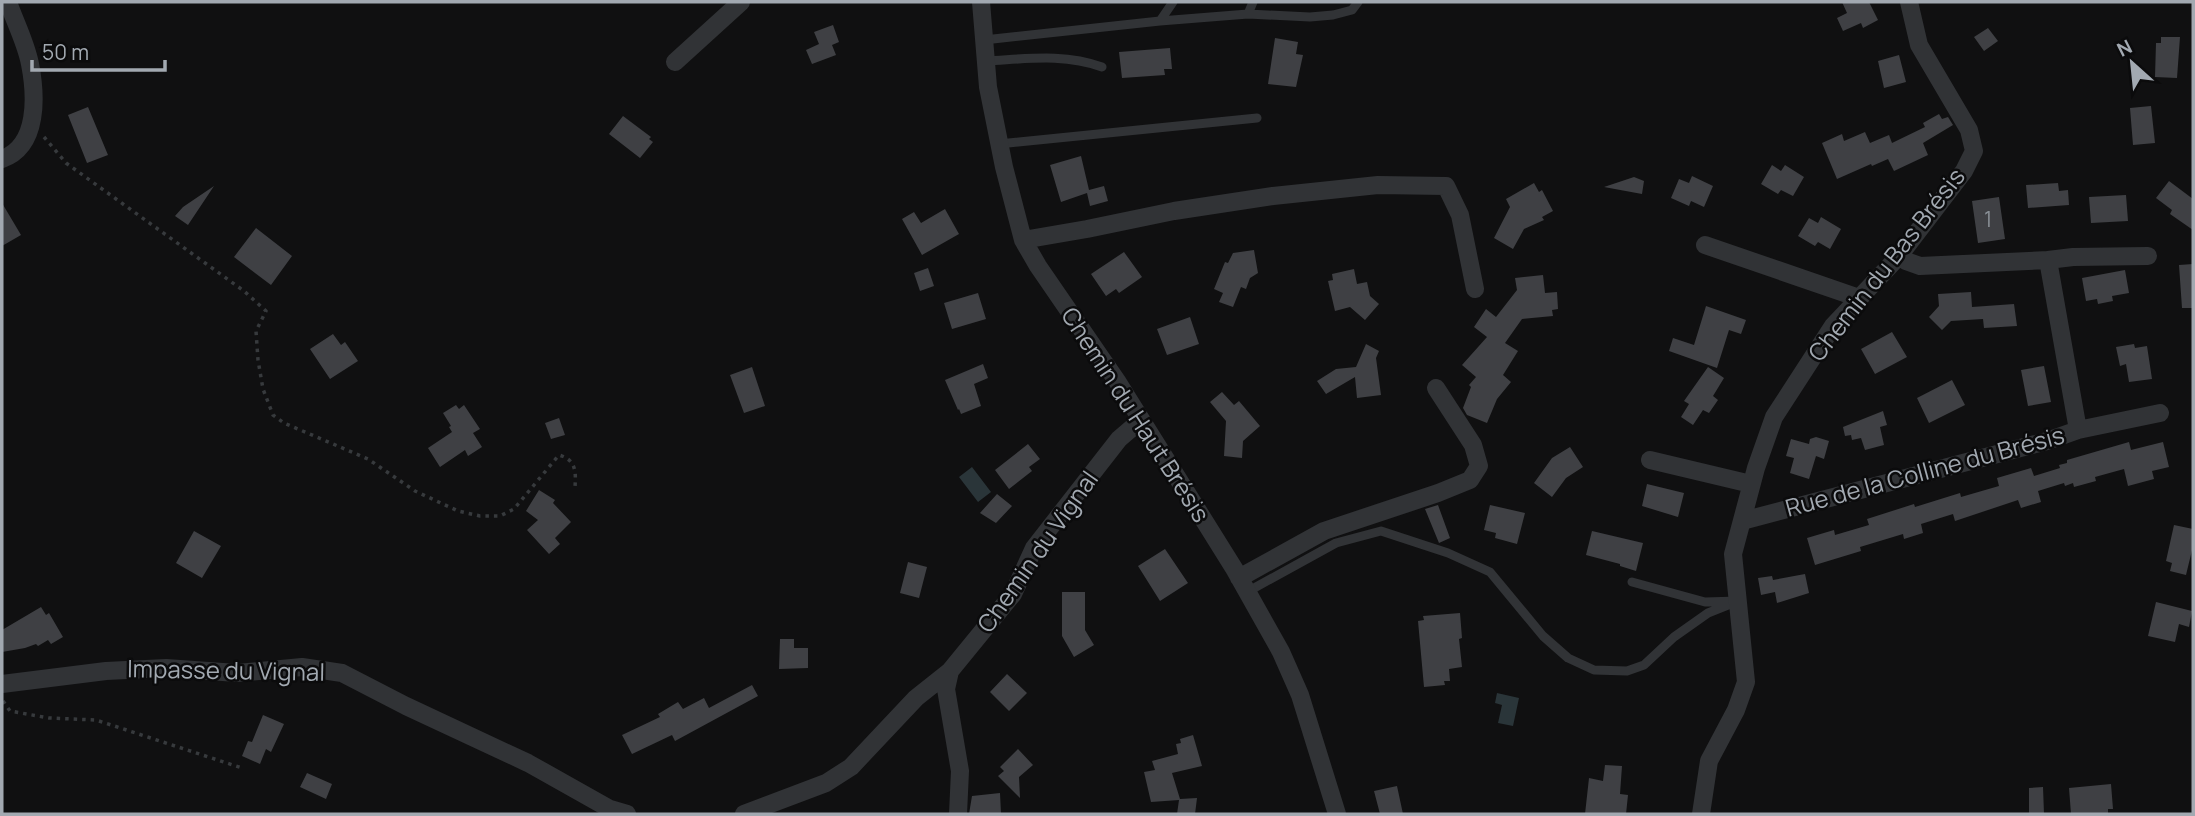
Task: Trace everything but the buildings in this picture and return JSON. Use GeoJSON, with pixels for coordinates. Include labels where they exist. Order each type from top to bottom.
{"type":"FeatureCollection","features":[{"type":"Feature","properties":{"kind":"street"},"geometry":{"type":"LineString","coordinates":[[2,159],[23,145],[34,117],[30,62],[8,2]]}},
{"type":"Feature","properties":{"kind":"street"},"geometry":{"type":"LineString","coordinates":[[675,62],[741,2]]}},
{"type":"Feature","properties":{"kind":"street","name":"Chemin du Haut Brésis"},"geometry":{"type":"LineString","coordinates":[[981,2],[988,87],[1023,240],[1117,381],[1243,585],[1281,652],[1300,695],[1338,814]]}},
{"type":"Feature","properties":{"kind":"street","name":"Chemin du Bas Brésis"},"geometry":{"type":"LineString","coordinates":[[1701,814],[1709,761],[1736,710],[1746,682],[1733,554],[1751,484],[1774,417],[1833,326],[1899,256],[1964,171],[1974,151],[1969,130],[1919,45],[1909,2]]}},
{"type":"Feature","properties":{"kind":"street"},"geometry":{"type":"LineString","coordinates":[[1023,240],[1174,211],[1273,196],[1378,185],[1446,186],[1460,215],[1475,289]]}},
{"type":"Feature","properties":{"kind":"street"},"geometry":{"type":"LineString","coordinates":[[1705,245],[1859,298]]}},
{"type":"Feature","properties":{"kind":"street"},"geometry":{"type":"LineString","coordinates":[[1899,256],[1920,266],[2148,256]]}},
{"type":"Feature","properties":{"kind":"street","name":"Rue de la Colline du Brésis"},"geometry":{"type":"LineString","coordinates":[[1742,520],[2047,441],[2078,430],[2048,260]]}},
{"type":"Feature","properties":{"kind":"street"},"geometry":{"type":"LineString","coordinates":[[1243,585],[1324,531],[1470,480],[1479,466],[1473,445],[1436,388]]}},
{"type":"Feature","properties":{"kind":"street"},"geometry":{"type":"LineString","coordinates":[[2078,430],[2160,413]]}},
{"type":"Feature","properties":{"kind":"street","name":"Chemin du Vignal"},"geometry":{"type":"LineString","coordinates":[[950,671],[1013,594],[1034,548],[1119,439],[1140,421]]}},
{"type":"Feature","properties":{"kind":"street"},"geometry":{"type":"LineString","coordinates":[[1650,460],[1751,484]]}},
{"type":"Feature","properties":{"kind":"street","name":"Impasse du Vignal"},"geometry":{"type":"LineString","coordinates":[[2,684],[106,671],[166,668],[237,673],[302,667],[342,673],[528,763],[610,809],[627,814]]}},
{"type":"Feature","properties":{"kind":"street"},"geometry":{"type":"LineString","coordinates":[[744,814],[826,783],[851,767],[916,698],[950,671]]}},
{"type":"Feature","properties":{"kind":"street"},"geometry":{"type":"LineString","coordinates":[[950,671],[946,689],[960,771],[958,814]]}},
{"type":"Feature","properties":{"kind":"lane"},"geometry":{"type":"LineString","coordinates":[[1160,21],[1173,2]]}},
{"type":"Feature","properties":{"kind":"lane"},"geometry":{"type":"LineString","coordinates":[[1248,14],[1252,2]]}},
{"type":"Feature","properties":{"kind":"lane"},"geometry":{"type":"LineString","coordinates":[[984,40],[1248,14],[1310,17],[1333,15],[1352,10],[1358,2]]}},
{"type":"Feature","properties":{"kind":"lane"},"geometry":{"type":"LineString","coordinates":[[986,61],[1066,58],[1087,61],[1102,67]]}},
{"type":"Feature","properties":{"kind":"lane"},"geometry":{"type":"LineString","coordinates":[[999,144],[1257,118]]}},
{"type":"Feature","properties":{"kind":"lane"},"geometry":{"type":"LineString","coordinates":[[1243,585],[1336,543],[1381,531],[1448,553],[1490,572],[1543,636],[1568,658],[1594,670],[1628,671],[1644,665],[1674,637],[1708,613],[1738,601]]}},
{"type":"Feature","properties":{"kind":"lane"},"geometry":{"type":"LineString","coordinates":[[1632,582],[1705,602],[1738,601]]}},
{"type":"Feature","properties":{"kind":"path"},"geometry":{"type":"LineString","coordinates":[[34,117],[50,146],[66,163],[244,290],[266,311],[256,331],[258,360],[263,389],[273,415],[284,423],[368,459],[415,491],[458,511],[480,516],[499,516],[514,509],[559,455],[568,457],[575,466],[575,487]]}},
{"type":"Feature","properties":{"kind":"path"},"geometry":{"type":"LineString","coordinates":[[2,700],[10,711],[49,718],[96,720],[242,768]]}},
{"type":"Feature","properties":{"kind":"shaded area"},"geometry":{"type":"Polygon","coordinates":[[[972,467],[991,492],[978,502],[959,477],[972,467]]]}},
{"type":"Feature","properties":{"kind":"shaded area"},"geometry":{"type":"Polygon","coordinates":[[[1497,693],[1519,698],[1513,726],[1498,723],[1502,705],[1495,703],[1497,693]]]}}]}
